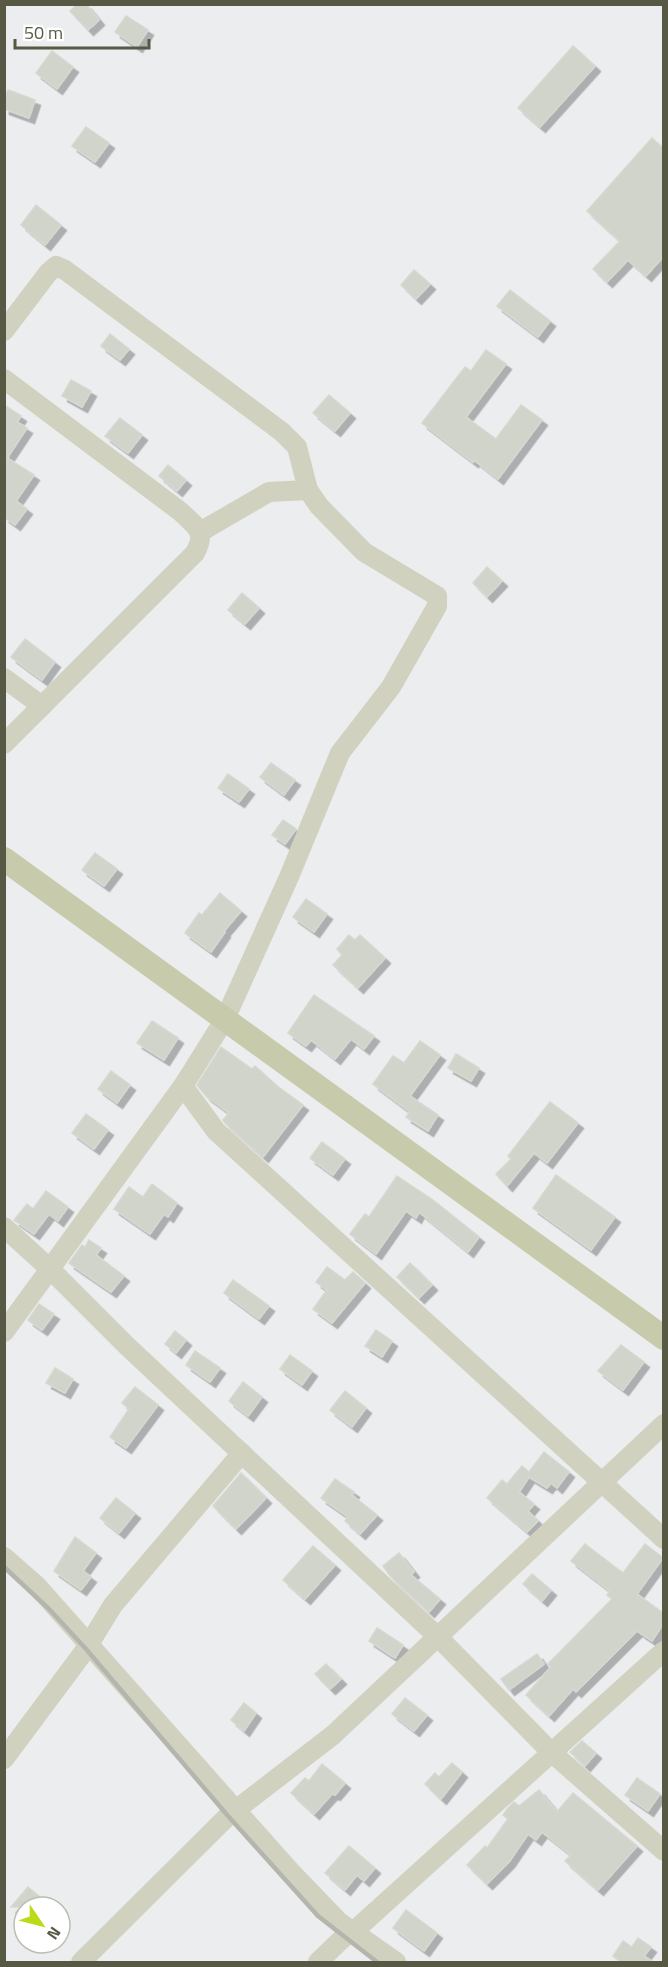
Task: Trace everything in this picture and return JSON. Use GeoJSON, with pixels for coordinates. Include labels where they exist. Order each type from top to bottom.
{"type":"FeatureCollection","features":[{"type":"Feature","properties":{"kind":"main road"},"geometry":{"type":"LineString","coordinates":[[4,859],[663,1338]]}},
{"type":"Feature","properties":{"kind":"street"},"geometry":{"type":"LineString","coordinates":[[4,331],[48,273],[56,266],[65,270],[282,432],[297,447],[308,490],[319,506],[364,552],[436,596],[437,606],[391,687],[340,753],[289,878],[225,1019],[183,1086],[4,1332]]}},
{"type":"Feature","properties":{"kind":"street"},"geometry":{"type":"LineString","coordinates":[[4,379],[181,512],[200,532],[201,541],[195,553],[4,744]]}},
{"type":"Feature","properties":{"kind":"street"},"geometry":{"type":"LineString","coordinates":[[200,532],[269,492],[308,490]]}},
{"type":"Feature","properties":{"kind":"street"},"geometry":{"type":"LineString","coordinates":[[4,678],[42,706]]}},
{"type":"Feature","properties":{"kind":"street"},"geometry":{"type":"LineString","coordinates":[[183,1086],[216,1131],[663,1539]]}},
{"type":"Feature","properties":{"kind":"street"},"geometry":{"type":"LineString","coordinates":[[4,1227],[51,1269],[127,1346],[438,1637],[551,1752],[663,1851]]}},
{"type":"Feature","properties":{"kind":"street"},"geometry":{"type":"LineString","coordinates":[[81,1962],[236,1810],[333,1735],[663,1424]]}},
{"type":"Feature","properties":{"kind":"street"},"geometry":{"type":"LineString","coordinates":[[4,1759],[89,1644],[113,1605],[242,1454]]}},
{"type":"Feature","properties":{"kind":"street"},"geometry":{"type":"LineString","coordinates":[[4,1557],[36,1585],[290,1871],[339,1922],[396,1962]]}},
{"type":"Feature","properties":{"kind":"street"},"geometry":{"type":"LineString","coordinates":[[318,1962],[663,1651]]}},
{"type":"Feature","properties":{"kind":"building"},"geometry":{"type":"Polygon","coordinates":[[[78,4],[86,4],[99,20],[88,30],[70,11],[78,4]]]}},
{"type":"Feature","properties":{"kind":"building"},"geometry":{"type":"Polygon","coordinates":[[[126,16],[148,30],[137,47],[115,32],[126,16]]]}},
{"type":"Feature","properties":{"kind":"building"},"geometry":{"type":"Polygon","coordinates":[[[573,46],[595,66],[540,127],[518,108],[573,46]]]}},
{"type":"Feature","properties":{"kind":"building"},"geometry":{"type":"Polygon","coordinates":[[[52,51],[73,67],[57,89],[36,73],[52,51]]]}},
{"type":"Feature","properties":{"kind":"building"},"geometry":{"type":"Polygon","coordinates":[[[8,90],[35,100],[29,118],[4,109],[4,99],[8,90]]]}},
{"type":"Feature","properties":{"kind":"building"},"geometry":{"type":"Polygon","coordinates":[[[86,127],[109,143],[95,162],[72,146],[86,127]]]}},
{"type":"Feature","properties":{"kind":"building"},"geometry":{"type":"Polygon","coordinates":[[[652,138],[663,148],[663,257],[646,276],[628,260],[607,282],[593,269],[620,241],[587,211],[652,138]]]}},
{"type":"Feature","properties":{"kind":"building"},"geometry":{"type":"Polygon","coordinates":[[[36,205],[61,225],[45,245],[21,225],[36,205]]]}},
{"type":"Feature","properties":{"kind":"building"},"geometry":{"type":"Polygon","coordinates":[[[414,270],[430,284],[416,299],[401,285],[414,270]]]}},
{"type":"Feature","properties":{"kind":"building"},"geometry":{"type":"Polygon","coordinates":[[[510,290],[550,321],[538,337],[497,306],[510,290]]]}},
{"type":"Feature","properties":{"kind":"building"},"geometry":{"type":"Polygon","coordinates":[[[110,334],[129,349],[120,360],[101,346],[110,334]]]}},
{"type":"Feature","properties":{"kind":"building"},"geometry":{"type":"Polygon","coordinates":[[[486,350],[506,364],[466,417],[496,439],[521,405],[542,420],[498,479],[422,423],[465,367],[471,371],[486,350]]]}},
{"type":"Feature","properties":{"kind":"building"},"geometry":{"type":"Polygon","coordinates":[[[71,380],[91,391],[82,407],[62,396],[71,380]]]}},
{"type":"Feature","properties":{"kind":"building"},"geometry":{"type":"Polygon","coordinates":[[[329,395],[350,413],[335,431],[313,413],[329,395]]]}},
{"type":"Feature","properties":{"kind":"building"},"geometry":{"type":"Polygon","coordinates":[[[4,405],[21,416],[17,422],[27,428],[7,458],[34,475],[16,501],[27,509],[15,525],[4,517],[4,405]]]}},
{"type":"Feature","properties":{"kind":"building"},"geometry":{"type":"Polygon","coordinates":[[[120,418],[142,435],[128,453],[105,436],[120,418]]]}},
{"type":"Feature","properties":{"kind":"building"},"geometry":{"type":"Polygon","coordinates":[[[168,465],[186,480],[177,491],[159,476],[168,465]]]}},
{"type":"Feature","properties":{"kind":"building"},"geometry":{"type":"Polygon","coordinates":[[[487,567],[502,581],[487,597],[473,583],[487,567]]]}},
{"type":"Feature","properties":{"kind":"building"},"geometry":{"type":"Polygon","coordinates":[[[242,593],[259,608],[245,624],[228,610],[242,593]]]}},
{"type":"Feature","properties":{"kind":"building"},"geometry":{"type":"Polygon","coordinates":[[[25,639],[55,662],[42,680],[11,657],[25,639]]]}},
{"type":"Feature","properties":{"kind":"building"},"geometry":{"type":"Polygon","coordinates":[[[271,763],[295,780],[284,795],[260,777],[271,763]]]}},
{"type":"Feature","properties":{"kind":"building"},"geometry":{"type":"Polygon","coordinates":[[[228,774],[249,789],[239,802],[218,788],[228,774]]]}},
{"type":"Feature","properties":{"kind":"building"},"geometry":{"type":"Polygon","coordinates":[[[283,820],[296,829],[285,844],[272,835],[283,820]]]}},
{"type":"Feature","properties":{"kind":"building"},"geometry":{"type":"Polygon","coordinates":[[[95,853],[117,869],[104,886],[82,870],[95,853]]]}},
{"type":"Feature","properties":{"kind":"building"},"geometry":{"type":"Polygon","coordinates":[[[220,893],[241,911],[224,931],[211,952],[185,933],[199,913],[202,915],[220,893]]]}},
{"type":"Feature","properties":{"kind":"building"},"geometry":{"type":"Polygon","coordinates":[[[306,899],[327,914],[314,932],[293,917],[306,899]]]}},
{"type":"Feature","properties":{"kind":"building"},"geometry":{"type":"Polygon","coordinates":[[[349,935],[355,940],[360,935],[385,958],[358,988],[333,965],[342,955],[337,949],[349,935]]]}},
{"type":"Feature","properties":{"kind":"building"},"geometry":{"type":"Polygon","coordinates":[[[314,995],[374,1036],[364,1049],[351,1039],[335,1059],[311,1040],[306,1046],[288,1033],[314,995]]]}},
{"type":"Feature","properties":{"kind":"building"},"geometry":{"type":"Polygon","coordinates":[[[152,1021],[178,1038],[164,1060],[137,1043],[152,1021]]]}},
{"type":"Feature","properties":{"kind":"building"},"geometry":{"type":"Polygon","coordinates":[[[420,1041],[440,1055],[410,1096],[438,1115],[428,1131],[406,1117],[410,1112],[373,1084],[393,1056],[404,1063],[420,1041]]]}},
{"type":"Feature","properties":{"kind":"building"},"geometry":{"type":"Polygon","coordinates":[[[221,1047],[252,1069],[255,1066],[303,1105],[263,1157],[225,1123],[223,1120],[229,1113],[206,1096],[197,1085],[221,1047]]]}},
{"type":"Feature","properties":{"kind":"building"},"geometry":{"type":"Polygon","coordinates":[[[456,1054],[479,1068],[471,1081],[448,1068],[456,1054]]]}},
{"type":"Feature","properties":{"kind":"building"},"geometry":{"type":"Polygon","coordinates":[[[111,1071],[130,1085],[117,1103],[98,1089],[111,1071]]]}},
{"type":"Feature","properties":{"kind":"building"},"geometry":{"type":"Polygon","coordinates":[[[550,1102],[578,1123],[547,1163],[534,1153],[507,1186],[496,1174],[511,1159],[508,1156],[550,1102]]]}},
{"type":"Feature","properties":{"kind":"building"},"geometry":{"type":"Polygon","coordinates":[[[86,1114],[108,1130],[94,1149],[72,1133],[86,1114]]]}},
{"type":"Feature","properties":{"kind":"building"},"geometry":{"type":"Polygon","coordinates":[[[322,1142],[345,1159],[333,1175],[310,1158],[322,1142]]]}},
{"type":"Feature","properties":{"kind":"building"},"geometry":{"type":"Polygon","coordinates":[[[556,1175],[615,1217],[591,1250],[533,1208],[556,1175]]]}},
{"type":"Feature","properties":{"kind":"building"},"geometry":{"type":"Polygon","coordinates":[[[397,1176],[433,1200],[479,1237],[468,1252],[419,1212],[416,1218],[406,1211],[376,1254],[350,1234],[365,1214],[369,1217],[397,1176]]]}},
{"type":"Feature","properties":{"kind":"building"},"geometry":{"type":"Polygon","coordinates":[[[152,1184],[177,1203],[168,1217],[164,1214],[150,1234],[114,1209],[129,1187],[143,1197],[152,1184]]]}},
{"type":"Feature","properties":{"kind":"building"},"geometry":{"type":"Polygon","coordinates":[[[46,1191],[68,1207],[58,1221],[49,1214],[34,1234],[14,1220],[27,1204],[33,1209],[46,1191]]]}},
{"type":"Feature","properties":{"kind":"building"},"geometry":{"type":"Polygon","coordinates":[[[89,1240],[101,1248],[96,1255],[124,1276],[111,1292],[69,1263],[82,1245],[85,1247],[89,1240]]]}},
{"type":"Feature","properties":{"kind":"building"},"geometry":{"type":"Polygon","coordinates":[[[410,1263],[432,1285],[419,1298],[397,1277],[410,1263]]]}},
{"type":"Feature","properties":{"kind":"building"},"geometry":{"type":"Polygon","coordinates":[[[327,1267],[345,1280],[353,1272],[365,1283],[332,1323],[313,1309],[327,1290],[316,1282],[327,1267]]]}},
{"type":"Feature","properties":{"kind":"building"},"geometry":{"type":"Polygon","coordinates":[[[233,1280],[269,1306],[259,1319],[224,1293],[233,1280]]]}},
{"type":"Feature","properties":{"kind":"building"},"geometry":{"type":"Polygon","coordinates":[[[39,1304],[54,1314],[42,1330],[28,1320],[39,1304]]]}},
{"type":"Feature","properties":{"kind":"building"},"geometry":{"type":"Polygon","coordinates":[[[376,1330],[392,1341],[382,1357],[365,1346],[376,1330]]]}},
{"type":"Feature","properties":{"kind":"building"},"geometry":{"type":"Polygon","coordinates":[[[175,1331],[186,1340],[176,1353],[165,1344],[175,1331]]]}},
{"type":"Feature","properties":{"kind":"building"},"geometry":{"type":"Polygon","coordinates":[[[621,1345],[644,1362],[623,1390],[598,1371],[621,1345]]]}},
{"type":"Feature","properties":{"kind":"building"},"geometry":{"type":"Polygon","coordinates":[[[195,1351],[220,1368],[210,1382],[186,1365],[195,1351]]]}},
{"type":"Feature","properties":{"kind":"building"},"geometry":{"type":"Polygon","coordinates":[[[290,1355],[312,1371],[302,1385],[280,1369],[290,1355]]]}},
{"type":"Feature","properties":{"kind":"building"},"geometry":{"type":"Polygon","coordinates":[[[55,1368],[73,1379],[65,1393],[46,1383],[55,1368]]]}},
{"type":"Feature","properties":{"kind":"building"},"geometry":{"type":"Polygon","coordinates":[[[243,1382],[262,1397],[248,1416],[229,1401],[243,1382]]]}},
{"type":"Feature","properties":{"kind":"building"},"geometry":{"type":"Polygon","coordinates":[[[135,1387],[158,1405],[126,1448],[110,1437],[129,1409],[122,1403],[135,1387]]]}},
{"type":"Feature","properties":{"kind":"building"},"geometry":{"type":"Polygon","coordinates":[[[345,1391],[366,1408],[352,1427],[330,1410],[345,1391]]]}},
{"type":"Feature","properties":{"kind":"building"},"geometry":{"type":"Polygon","coordinates":[[[544,1452],[569,1472],[557,1488],[551,1483],[547,1488],[529,1477],[519,1492],[534,1504],[528,1511],[538,1521],[527,1532],[487,1498],[502,1480],[507,1484],[522,1466],[529,1472],[544,1452]]]}},
{"type":"Feature","properties":{"kind":"building"},"geometry":{"type":"Polygon","coordinates":[[[241,1473],[266,1498],[236,1529],[213,1506],[241,1473]]]}},
{"type":"Feature","properties":{"kind":"building"},"geometry":{"type":"Polygon","coordinates":[[[335,1479],[354,1492],[352,1495],[377,1515],[360,1534],[345,1521],[348,1517],[321,1498],[335,1479]]]}},
{"type":"Feature","properties":{"kind":"building"},"geometry":{"type":"Polygon","coordinates":[[[116,1498],[135,1513],[119,1533],[100,1518],[116,1498]]]}},
{"type":"Feature","properties":{"kind":"building"},"geometry":{"type":"Polygon","coordinates":[[[75,1537],[96,1553],[83,1571],[91,1577],[81,1590],[54,1571],[75,1537]]]}},
{"type":"Feature","properties":{"kind":"building"},"geometry":{"type":"Polygon","coordinates":[[[585,1544],[623,1573],[645,1544],[663,1558],[637,1594],[663,1613],[663,1624],[652,1641],[637,1631],[576,1692],[573,1689],[549,1716],[526,1695],[551,1667],[548,1664],[612,1599],[607,1595],[610,1591],[571,1561],[585,1544]]]}},
{"type":"Feature","properties":{"kind":"building"},"geometry":{"type":"Polygon","coordinates":[[[313,1546],[335,1565],[305,1599],[283,1580],[313,1546]]]}},
{"type":"Feature","properties":{"kind":"building"},"geometry":{"type":"Polygon","coordinates":[[[399,1553],[414,1572],[411,1575],[440,1599],[429,1612],[391,1577],[383,1566],[399,1553]]]}},
{"type":"Feature","properties":{"kind":"building"},"geometry":{"type":"Polygon","coordinates":[[[532,1574],[551,1590],[542,1601],[523,1584],[532,1574]]]}},
{"type":"Feature","properties":{"kind":"building"},"geometry":{"type":"Polygon","coordinates":[[[377,1628],[403,1645],[395,1658],[369,1641],[377,1628]]]}},
{"type":"Feature","properties":{"kind":"building"},"geometry":{"type":"Polygon","coordinates":[[[537,1654],[544,1664],[509,1690],[501,1679],[537,1654]]]}},
{"type":"Feature","properties":{"kind":"building"},"geometry":{"type":"Polygon","coordinates":[[[326,1664],[341,1679],[330,1689],[315,1674],[326,1664]]]}},
{"type":"Feature","properties":{"kind":"building"},"geometry":{"type":"Polygon","coordinates":[[[405,1698],[427,1715],[414,1731],[392,1714],[405,1698]]]}},
{"type":"Feature","properties":{"kind":"building"},"geometry":{"type":"Polygon","coordinates":[[[244,1703],[256,1713],[244,1731],[231,1720],[244,1703]]]}},
{"type":"Feature","properties":{"kind":"building"},"geometry":{"type":"Polygon","coordinates":[[[582,1741],[596,1753],[585,1766],[570,1752],[582,1741]]]}},
{"type":"Feature","properties":{"kind":"building"},"geometry":{"type":"Polygon","coordinates":[[[452,1763],[462,1772],[441,1799],[425,1784],[435,1773],[439,1777],[452,1763]]]}},
{"type":"Feature","properties":{"kind":"building"},"geometry":{"type":"Polygon","coordinates":[[[322,1764],[345,1783],[314,1814],[291,1793],[305,1778],[309,1781],[322,1764]]]}},
{"type":"Feature","properties":{"kind":"building"},"geometry":{"type":"Polygon","coordinates":[[[637,1778],[660,1794],[648,1811],[625,1795],[637,1778]]]}},
{"type":"Feature","properties":{"kind":"building"},"geometry":{"type":"Polygon","coordinates":[[[539,1790],[557,1812],[573,1793],[637,1846],[598,1890],[565,1861],[571,1855],[542,1832],[536,1840],[528,1834],[509,1862],[487,1884],[467,1865],[485,1846],[487,1848],[508,1819],[503,1815],[508,1808],[514,1802],[519,1806],[539,1790]]]}},
{"type":"Feature","properties":{"kind":"building"},"geometry":{"type":"Polygon","coordinates":[[[349,1846],[375,1868],[364,1881],[357,1875],[345,1890],[325,1873],[349,1846]]]}},
{"type":"Feature","properties":{"kind":"building"},"geometry":{"type":"Polygon","coordinates":[[[28,1887],[38,1895],[21,1895],[28,1887]]]}},
{"type":"Feature","properties":{"kind":"building"},"geometry":{"type":"Polygon","coordinates":[[[406,1910],[437,1933],[424,1951],[393,1928],[406,1910]]]}},
{"type":"Feature","properties":{"kind":"building"},"geometry":{"type":"Polygon","coordinates":[[[638,1938],[651,1947],[644,1956],[653,1962],[621,1962],[613,1956],[623,1941],[632,1947],[638,1938]]]}},
{"type":"Feature","properties":{"kind":"railway"},"geometry":{"type":"LineString","coordinates":[[4,1567],[49,1609],[86,1649],[228,1816],[318,1916],[377,1962]]}}]}
